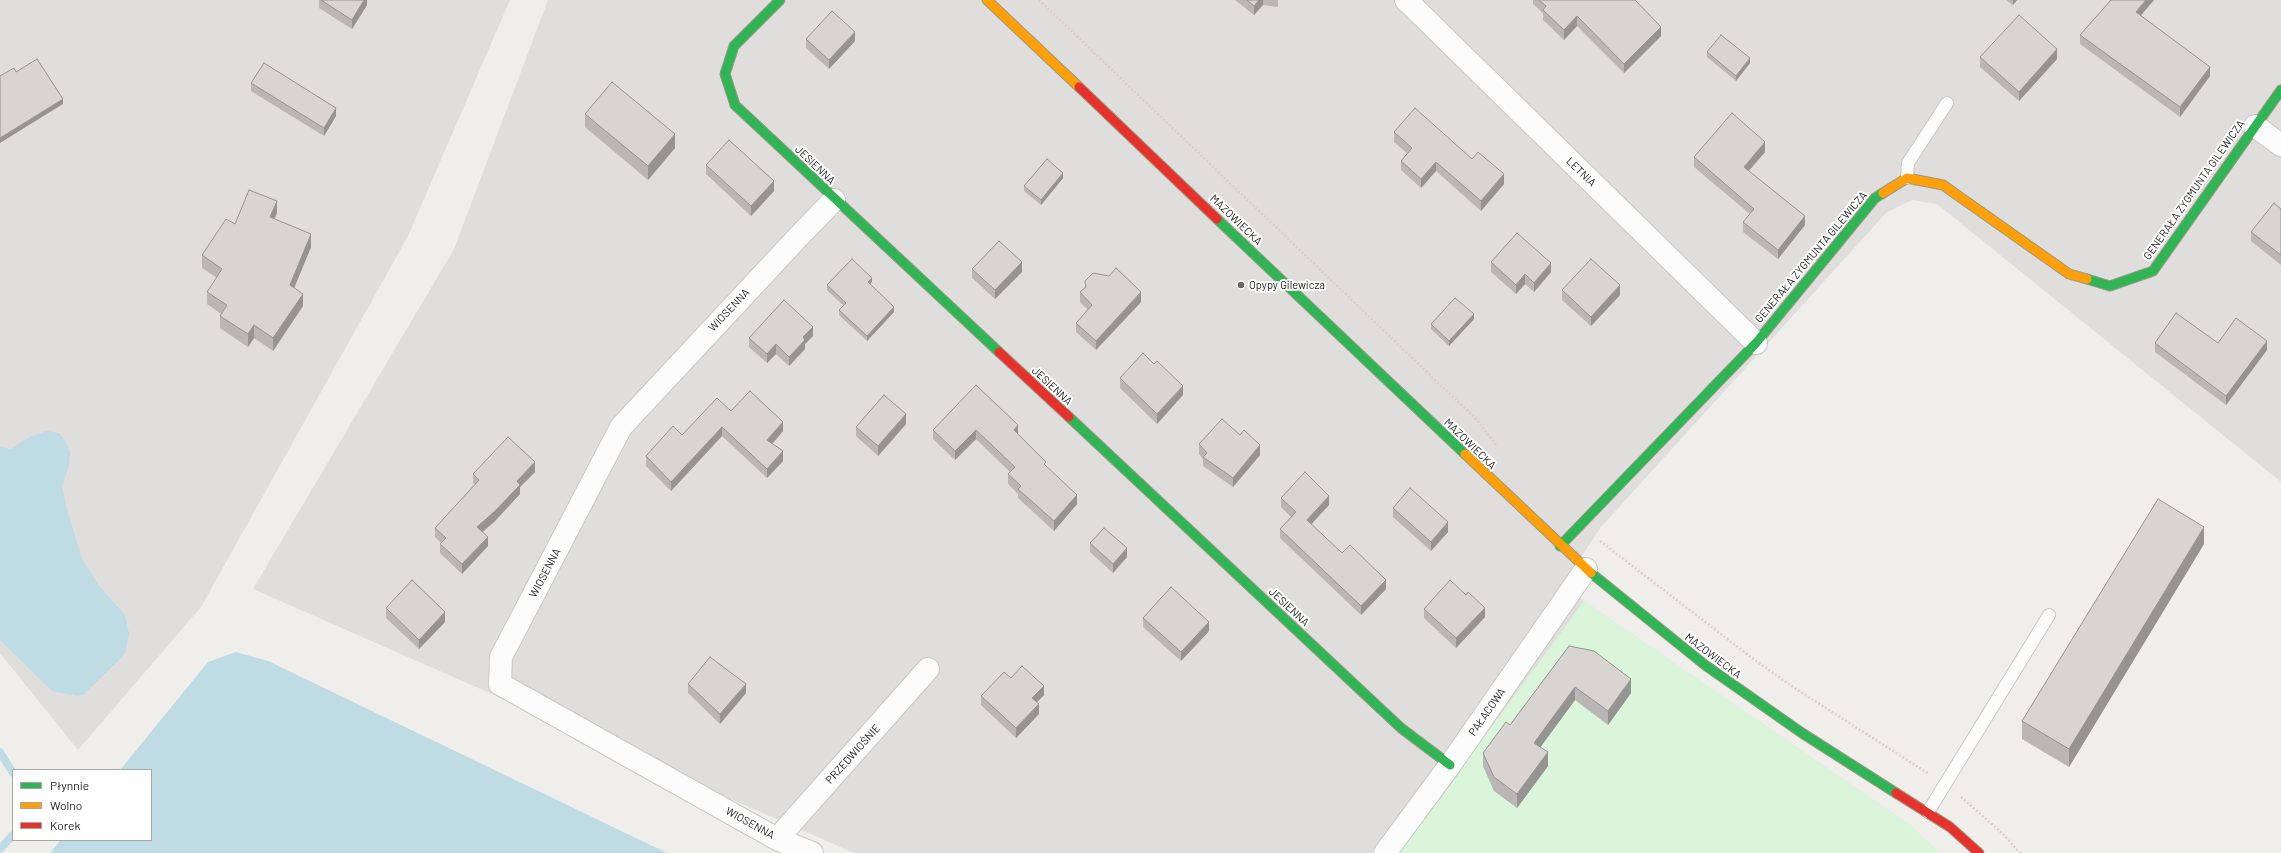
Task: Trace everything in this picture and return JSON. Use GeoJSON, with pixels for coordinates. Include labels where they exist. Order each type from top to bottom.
{"type":"FeatureCollection","features":[{"type":"Feature","properties":{"kind":"street","name":"JESIENNA"},"geometry":{"type":"LineString","coordinates":[[780,0],[734,46],[725,74],[735,105],[834,200],[1401,728],[1450,765]]}},
{"type":"Feature","properties":{"kind":"street","name":"MAZOWIECKA"},"geometry":{"type":"LineString","coordinates":[[987,0],[1560,546],[1586,569],[1659,630],[1750,697],[1928,812],[1950,827],[1979,853]]}},
{"type":"Feature","properties":{"kind":"street","name":"LETNIA"},"geometry":{"type":"LineString","coordinates":[[1406,0],[1756,343]]}},
{"type":"Feature","properties":{"kind":"street","name":"GENERAŁA ZYGMUNTA GILEWICZA"},"geometry":{"type":"LineString","coordinates":[[1560,546],[1756,343],[1875,198],[1907,178],[1943,185],[2069,274],[2110,286],[2152,271],[2281,90]]}},
{"type":"Feature","properties":{"kind":"street"},"geometry":{"type":"LineString","coordinates":[[2255,126],[2281,146]]}},
{"type":"Feature","properties":{"kind":"street","name":"WIOSENNA"},"geometry":{"type":"LineString","coordinates":[[812,853],[777,838],[500,684],[501,657],[621,427],[800,234],[834,200]]}},
{"type":"Feature","properties":{"kind":"street","name":"PAŁACOWA"},"geometry":{"type":"LineString","coordinates":[[1385,853],[1450,765],[1586,569]]}},
{"type":"Feature","properties":{"kind":"street","name":"PRZEDWIOŚNIE"},"geometry":{"type":"LineString","coordinates":[[777,838],[928,669]]}},
{"type":"Feature","properties":{"kind":"lane"},"geometry":{"type":"LineString","coordinates":[[1907,178],[1908,164],[1947,103]]}},
{"type":"Feature","properties":{"kind":"lane"},"geometry":{"type":"LineString","coordinates":[[1928,812],[2049,615]]}},
{"type":"Feature","properties":{"kind":"path"},"geometry":{"type":"LineString","coordinates":[[1039,0],[1477,420],[1501,453]]}},
{"type":"Feature","properties":{"kind":"path"},"geometry":{"type":"LineString","coordinates":[[1597,538],[1752,658],[1931,775]]}},
{"type":"Feature","properties":{"kind":"path"},"geometry":{"type":"LineString","coordinates":[[1958,795],[2003,834],[2020,853]]}},
{"type":"Feature","properties":{"kind":"shaded area"},"geometry":{"type":"Polygon","coordinates":[[[0,0],[510,0],[408,236],[201,607],[78,750],[0,653],[0,0]]]}},
{"type":"Feature","properties":{"kind":"shaded area"},"geometry":{"type":"Polygon","coordinates":[[[548,0],[2281,0],[2281,482],[1937,204],[1912,200],[1887,212],[1601,527],[1562,586],[1910,825],[1939,853],[854,853],[253,589],[454,249],[548,0]]]}},
{"type":"Feature","properties":{"kind":"green space"},"geometry":{"type":"Polygon","coordinates":[[[1584,601],[1910,825],[1939,853],[1399,853],[1584,601]]]}},
{"type":"Feature","properties":{"kind":"water"},"geometry":{"type":"Polygon","coordinates":[[[47,431],[59,433],[65,440],[70,452],[69,466],[62,486],[66,506],[82,559],[99,586],[125,615],[129,634],[125,653],[120,659],[83,695],[77,696],[52,691],[0,640],[0,447],[10,449],[32,436],[47,431]]]}},
{"type":"Feature","properties":{"kind":"water"},"geometry":{"type":"Polygon","coordinates":[[[236,652],[268,661],[667,853],[50,853],[60,841],[152,841],[152,769],[121,769],[208,662],[236,652]]]}},
{"type":"Feature","properties":{"kind":"building"},"geometry":{"type":"Polygon","coordinates":[[[321,0],[364,0],[352,20],[321,0]]]}},
{"type":"Feature","properties":{"kind":"building"},"geometry":{"type":"Polygon","coordinates":[[[1247,0],[1259,0],[1254,6],[1247,0]]]}},
{"type":"Feature","properties":{"kind":"building"},"geometry":{"type":"Polygon","coordinates":[[[1539,0],[1635,0],[1661,27],[1624,64],[1577,16],[1564,30],[1543,10],[1546,6],[1539,0]]]}},
{"type":"Feature","properties":{"kind":"building"},"geometry":{"type":"Polygon","coordinates":[[[2111,0],[2146,0],[2136,12],[2210,67],[2180,107],[2080,35],[2111,0]]]}},
{"type":"Feature","properties":{"kind":"building"},"geometry":{"type":"Polygon","coordinates":[[[832,11],[855,32],[829,60],[806,39],[832,11]]]}},
{"type":"Feature","properties":{"kind":"building"},"geometry":{"type":"Polygon","coordinates":[[[2019,15],[2057,49],[2019,92],[1980,57],[2019,15]]]}},
{"type":"Feature","properties":{"kind":"building"},"geometry":{"type":"Polygon","coordinates":[[[1721,35],[1750,58],[1736,76],[1707,52],[1721,35]]]}},
{"type":"Feature","properties":{"kind":"building"},"geometry":{"type":"Polygon","coordinates":[[[37,59],[63,99],[0,138],[0,76],[14,68],[16,72],[37,59]]]}},
{"type":"Feature","properties":{"kind":"building"},"geometry":{"type":"Polygon","coordinates":[[[264,63],[336,108],[324,128],[251,83],[264,63]]]}},
{"type":"Feature","properties":{"kind":"building"},"geometry":{"type":"Polygon","coordinates":[[[612,82],[675,134],[648,166],[585,114],[612,82]]]}},
{"type":"Feature","properties":{"kind":"building"},"geometry":{"type":"Polygon","coordinates":[[[1415,108],[1472,159],[1478,152],[1504,174],[1481,201],[1436,162],[1421,179],[1401,161],[1412,148],[1394,132],[1415,108]]]}},
{"type":"Feature","properties":{"kind":"building"},"geometry":{"type":"Polygon","coordinates":[[[1732,113],[1765,142],[1744,167],[1805,216],[1778,250],[1743,222],[1754,209],[1694,157],[1732,113]]]}},
{"type":"Feature","properties":{"kind":"building"},"geometry":{"type":"Polygon","coordinates":[[[729,140],[774,181],[751,206],[706,165],[729,140]]]}},
{"type":"Feature","properties":{"kind":"building"},"geometry":{"type":"Polygon","coordinates":[[[1047,159],[1063,173],[1041,200],[1024,186],[1047,159]]]}},
{"type":"Feature","properties":{"kind":"building"},"geometry":{"type":"Polygon","coordinates":[[[249,190],[277,201],[270,217],[311,234],[290,285],[303,294],[273,338],[254,325],[248,334],[220,316],[227,305],[207,292],[222,269],[202,255],[226,219],[235,224],[249,190]]]}},
{"type":"Feature","properties":{"kind":"building"},"geometry":{"type":"Polygon","coordinates":[[[2274,203],[2281,209],[2281,255],[2251,232],[2274,203]]]}},
{"type":"Feature","properties":{"kind":"building"},"geometry":{"type":"Polygon","coordinates":[[[1517,233],[1551,263],[1534,283],[1525,274],[1516,285],[1491,262],[1517,233]]]}},
{"type":"Feature","properties":{"kind":"building"},"geometry":{"type":"Polygon","coordinates":[[[999,241],[1022,262],[995,290],[972,269],[999,241]]]}},
{"type":"Feature","properties":{"kind":"building"},"geometry":{"type":"Polygon","coordinates":[[[852,259],[872,278],[868,282],[894,307],[867,336],[839,310],[846,303],[827,285],[852,259]]]}},
{"type":"Feature","properties":{"kind":"building"},"geometry":{"type":"Polygon","coordinates":[[[1591,259],[1620,285],[1591,317],[1562,290],[1591,259]]]}},
{"type":"Feature","properties":{"kind":"building"},"geometry":{"type":"Polygon","coordinates":[[[1116,268],[1141,292],[1096,341],[1076,323],[1092,305],[1080,292],[1086,287],[1085,281],[1093,273],[1109,276],[1116,268]]]}},
{"type":"Feature","properties":{"kind":"building"},"geometry":{"type":"Polygon","coordinates":[[[1455,298],[1474,314],[1449,341],[1431,324],[1455,298]]]}},
{"type":"Feature","properties":{"kind":"building"},"geometry":{"type":"Polygon","coordinates":[[[784,300],[813,327],[803,337],[805,340],[789,357],[776,344],[767,354],[749,338],[784,300]]]}},
{"type":"Feature","properties":{"kind":"building"},"geometry":{"type":"Polygon","coordinates":[[[2176,313],[2218,343],[2236,318],[2267,341],[2226,396],[2155,343],[2176,313]]]}},
{"type":"Feature","properties":{"kind":"building"},"geometry":{"type":"Polygon","coordinates":[[[1143,353],[1154,364],[1157,361],[1183,386],[1157,414],[1120,378],[1143,353]]]}},
{"type":"Feature","properties":{"kind":"building"},"geometry":{"type":"Polygon","coordinates":[[[976,385],[1018,425],[1014,430],[1046,462],[1044,464],[1077,495],[1054,521],[1018,489],[1021,486],[1008,474],[1015,467],[976,430],[955,451],[933,430],[976,385]]]}},
{"type":"Feature","properties":{"kind":"building"},"geometry":{"type":"Polygon","coordinates":[[[750,391],[783,422],[767,440],[783,451],[767,469],[722,427],[671,482],[646,456],[673,426],[682,435],[717,398],[731,411],[750,391]]]}},
{"type":"Feature","properties":{"kind":"building"},"geometry":{"type":"Polygon","coordinates":[[[884,395],[906,414],[878,446],[856,427],[884,395]]]}},
{"type":"Feature","properties":{"kind":"building"},"geometry":{"type":"Polygon","coordinates":[[[1222,419],[1240,435],[1244,430],[1260,445],[1233,478],[1203,457],[1207,453],[1199,444],[1222,419]]]}},
{"type":"Feature","properties":{"kind":"building"},"geometry":{"type":"Polygon","coordinates":[[[508,437],[535,462],[517,481],[520,485],[477,527],[488,537],[462,564],[440,544],[446,538],[435,528],[479,480],[473,474],[508,437]]]}},
{"type":"Feature","properties":{"kind":"building"},"geometry":{"type":"Polygon","coordinates":[[[1305,472],[1329,496],[1307,520],[1342,553],[1350,545],[1386,580],[1361,606],[1280,529],[1296,512],[1281,498],[1305,472]]]}},
{"type":"Feature","properties":{"kind":"building"},"geometry":{"type":"Polygon","coordinates":[[[1410,488],[1448,522],[1431,542],[1393,508],[1410,488]]]}},
{"type":"Feature","properties":{"kind":"building"},"geometry":{"type":"Polygon","coordinates":[[[2158,499],[2204,527],[2069,749],[2022,721],[2158,499]]]}},
{"type":"Feature","properties":{"kind":"building"},"geometry":{"type":"Polygon","coordinates":[[[1104,528],[1127,548],[1113,564],[1090,543],[1104,528]]]}},
{"type":"Feature","properties":{"kind":"building"},"geometry":{"type":"Polygon","coordinates":[[[412,580],[445,612],[419,640],[386,608],[412,580]]]}},
{"type":"Feature","properties":{"kind":"building"},"geometry":{"type":"Polygon","coordinates":[[[1450,580],[1466,595],[1468,592],[1485,608],[1456,638],[1424,609],[1450,580]]]}},
{"type":"Feature","properties":{"kind":"building"},"geometry":{"type":"Polygon","coordinates":[[[1171,587],[1209,622],[1181,652],[1143,618],[1171,587]]]}},
{"type":"Feature","properties":{"kind":"building"},"geometry":{"type":"Polygon","coordinates":[[[1569,646],[1594,651],[1631,679],[1608,711],[1575,687],[1534,743],[1548,752],[1517,794],[1494,777],[1483,753],[1506,722],[1510,725],[1569,646]]]}},
{"type":"Feature","properties":{"kind":"building"},"geometry":{"type":"Polygon","coordinates":[[[710,657],[746,684],[720,714],[688,684],[710,657]]]}},
{"type":"Feature","properties":{"kind":"building"},"geometry":{"type":"Polygon","coordinates":[[[1022,666],[1044,686],[1032,698],[1039,704],[1016,728],[981,696],[1004,672],[1011,678],[1022,666]]]}},
{"type":"Feature","properties":{"kind":"waterway"},"geometry":{"type":"LineString","coordinates":[[0,752],[12,771]]}},
{"type":"Feature","properties":{"kind":"waterway"},"geometry":{"type":"LineString","coordinates":[[0,849],[12,836]]}},
{"type":"Feature","properties":{"kind":"traffic: fast"},"geometry":{"type":"LineString","coordinates":[[780,0],[734,46],[725,74],[735,105],[999,352]]}},
{"type":"Feature","properties":{"kind":"traffic: fast"},"geometry":{"type":"LineString","coordinates":[[2087,279],[2110,286],[2153,271],[2281,90]]}},
{"type":"Feature","properties":{"kind":"traffic: fast"},"geometry":{"type":"LineString","coordinates":[[1560,546],[1756,343],[1875,198],[1883,193]]}},
{"type":"Feature","properties":{"kind":"traffic: fast"},"geometry":{"type":"LineString","coordinates":[[1217,219],[1465,454]]}},
{"type":"Feature","properties":{"kind":"traffic: fast"},"geometry":{"type":"LineString","coordinates":[[1069,417],[1401,728],[1450,765]]}},
{"type":"Feature","properties":{"kind":"traffic: fast"},"geometry":{"type":"LineString","coordinates":[[1591,573],[1705,665],[1802,733],[1896,793]]}},
{"type":"Feature","properties":{"kind":"traffic: slow"},"geometry":{"type":"LineString","coordinates":[[987,0],[1079,87]]}},
{"type":"Feature","properties":{"kind":"traffic: slow"},"geometry":{"type":"LineString","coordinates":[[1883,193],[1907,178],[1943,185],[2069,274],[2087,279]]}},
{"type":"Feature","properties":{"kind":"traffic: slow"},"geometry":{"type":"LineString","coordinates":[[1465,454],[1591,573]]}},
{"type":"Feature","properties":{"kind":"traffic: jam"},"geometry":{"type":"LineString","coordinates":[[1079,87],[1217,219]]}},
{"type":"Feature","properties":{"kind":"traffic: jam"},"geometry":{"type":"LineString","coordinates":[[999,352],[1069,417]]}},
{"type":"Feature","properties":{"kind":"traffic: jam"},"geometry":{"type":"LineString","coordinates":[[1896,793],[1950,827],[1979,853]]}},
{"type":"Feature","properties":{"kind":"place","name":"Opypy Gilewicza"},"geometry":{"type":"Point","coordinates":[1241,285]}}]}
